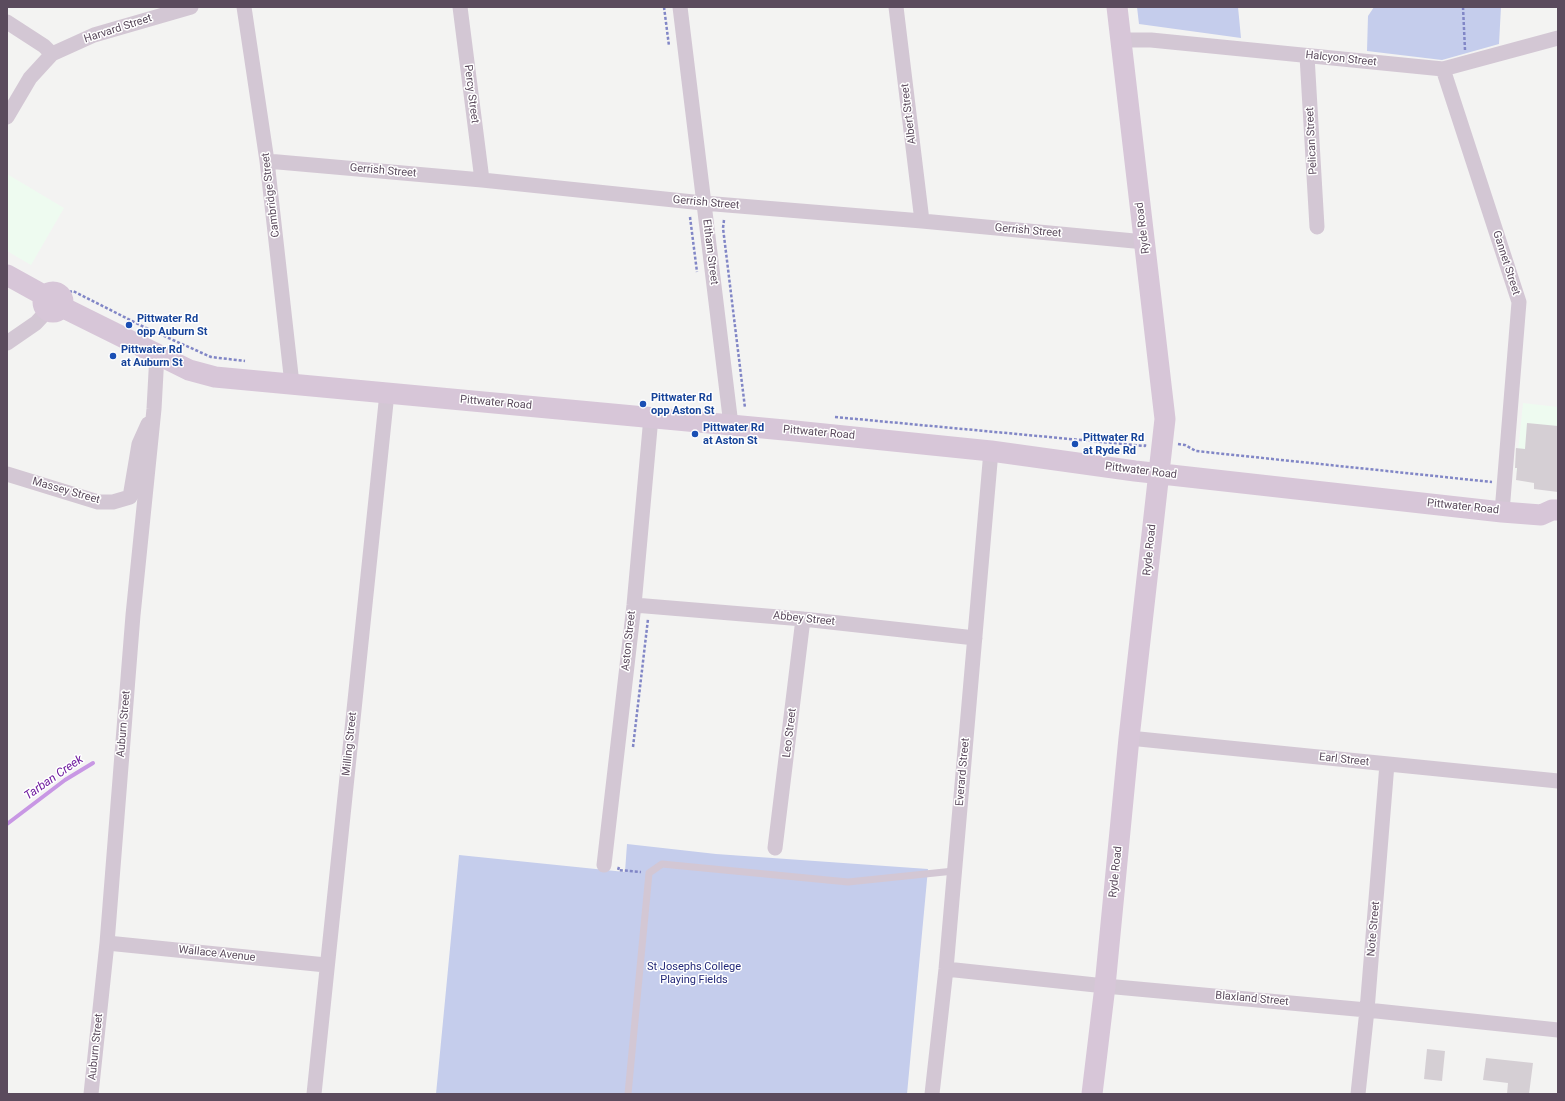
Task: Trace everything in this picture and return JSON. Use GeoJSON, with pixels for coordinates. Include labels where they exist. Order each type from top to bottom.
{"type":"FeatureCollection","features":[{"type":"Feature","properties":{"kind":"main road","name":"Ryde Road"},"geometry":{"type":"LineString","coordinates":[[1092,1094],[1105,986],[1129,738],[1165,419],[1116,7]]}},
{"type":"Feature","properties":{"kind":"main road","name":"Pittwater Road"},"geometry":{"type":"LineString","coordinates":[[7,275],[54,302],[189,370],[215,377],[651,417],[991,451],[1160,473],[1502,512],[1552,516]]}},
{"type":"Feature","properties":{"kind":"street","name":"Harvard Street"},"geometry":{"type":"LineString","coordinates":[[7,117],[30,78],[52,54],[94,35],[191,7]]}},
{"type":"Feature","properties":{"kind":"street","name":"Cambridge Street"},"geometry":{"type":"LineString","coordinates":[[244,7],[267,161],[292,384]]}},
{"type":"Feature","properties":{"kind":"street","name":"Percy Street"},"geometry":{"type":"LineString","coordinates":[[460,7],[482,180]]}},
{"type":"Feature","properties":{"kind":"street","name":"Eltham Street"},"geometry":{"type":"LineString","coordinates":[[680,7],[731,425]]}},
{"type":"Feature","properties":{"kind":"street","name":"Albert Street"},"geometry":{"type":"LineString","coordinates":[[896,7],[922,221]]}},
{"type":"Feature","properties":{"kind":"street"},"geometry":{"type":"LineString","coordinates":[[7,22],[44,46],[52,54]]}},
{"type":"Feature","properties":{"kind":"street","name":"Halcyon Street"},"geometry":{"type":"LineString","coordinates":[[1120,40],[1152,40],[1443,69],[1558,38]]}},
{"type":"Feature","properties":{"kind":"street","name":"Pelican Street"},"geometry":{"type":"LineString","coordinates":[[1307,56],[1318,227]]}},
{"type":"Feature","properties":{"kind":"street","name":"Gannet Street"},"geometry":{"type":"LineString","coordinates":[[1443,69],[1519,302],[1502,512]]}},
{"type":"Feature","properties":{"kind":"street","name":"Gerrish Street"},"geometry":{"type":"LineString","coordinates":[[267,161],[482,180],[703,204],[922,221],[1145,242]]}},
{"type":"Feature","properties":{"kind":"street"},"geometry":{"type":"LineString","coordinates":[[7,343],[36,323],[54,302]]}},
{"type":"Feature","properties":{"kind":"street","name":"Auburn Street"},"geometry":{"type":"LineString","coordinates":[[91,1094],[107,943],[133,615],[154,409],[157,354]]}},
{"type":"Feature","properties":{"kind":"street","name":"Milling Street"},"geometry":{"type":"LineString","coordinates":[[314,1094],[326,965],[387,393]]}},
{"type":"Feature","properties":{"kind":"street","name":"Massey Street"},"geometry":{"type":"LineString","coordinates":[[7,474],[98,502],[113,502],[130,497],[139,444],[154,409]]}},
{"type":"Feature","properties":{"kind":"street","name":"Aston Street"},"geometry":{"type":"LineString","coordinates":[[604,865],[634,605],[651,417]]}},
{"type":"Feature","properties":{"kind":"street","name":"Everard Street"},"geometry":{"type":"LineString","coordinates":[[932,1094],[946,969],[991,451]]}},
{"type":"Feature","properties":{"kind":"street","name":"Abbey Street"},"geometry":{"type":"LineString","coordinates":[[634,605],[802,619],[975,638]]}},
{"type":"Feature","properties":{"kind":"street","name":"Leo Street"},"geometry":{"type":"LineString","coordinates":[[775,848],[802,619]]}},
{"type":"Feature","properties":{"kind":"street","name":"Earl Street"},"geometry":{"type":"LineString","coordinates":[[1129,738],[1558,781]]}},
{"type":"Feature","properties":{"kind":"street","name":"Note Street"},"geometry":{"type":"LineString","coordinates":[[1358,1094],[1367,1010],[1387,764]]}},
{"type":"Feature","properties":{"kind":"street","name":"Wallace Avenue"},"geometry":{"type":"LineString","coordinates":[[107,943],[326,965]]}},
{"type":"Feature","properties":{"kind":"street","name":"Blaxland Street"},"geometry":{"type":"LineString","coordinates":[[946,969],[1558,1030]]}},
{"type":"Feature","properties":{"kind":"lane"},"geometry":{"type":"LineString","coordinates":[[628,1094],[649,873],[662,864],[848,882],[954,871]]}},
{"type":"Feature","properties":{"kind":"path"},"geometry":{"type":"LineString","coordinates":[[1463,7],[1466,63]]}},
{"type":"Feature","properties":{"kind":"path","name":"Eltham Street"},"geometry":{"type":"LineString","coordinates":[[724,220],[723,228],[744,408]]}},
{"type":"Feature","properties":{"kind":"path"},"geometry":{"type":"LineString","coordinates":[[54,302],[72,291],[144,327],[210,357],[246,362]]}},
{"type":"Feature","properties":{"kind":"path"},"geometry":{"type":"LineString","coordinates":[[832,416],[1144,446]]}},
{"type":"Feature","properties":{"kind":"path"},"geometry":{"type":"LineString","coordinates":[[1185,445],[1196,452],[1504,483]]}},
{"type":"Feature","properties":{"kind":"path"},"geometry":{"type":"LineString","coordinates":[[618,870],[649,873]]}},
{"type":"Feature","properties":{"kind":"shaded area"},"geometry":{"type":"Polygon","coordinates":[[[7,174],[64,208],[31,265],[7,251],[7,174]]]}},
{"type":"Feature","properties":{"kind":"shaded area"},"geometry":{"type":"Polygon","coordinates":[[[1523,403],[1558,407],[1558,485],[1523,481],[1516,471],[1523,403]]]}},
{"type":"Feature","properties":{"kind":"green space"},"geometry":{"type":"Polygon","coordinates":[[[1137,7],[1238,7],[1241,38],[1139,24],[1137,7]]]}},
{"type":"Feature","properties":{"kind":"green space"},"geometry":{"type":"Polygon","coordinates":[[[1374,7],[1501,7],[1499,44],[1442,60],[1367,51],[1368,16],[1374,7]]]}},
{"type":"Feature","properties":{"kind":"green space","name":"St Josephs College Playing Fields"},"geometry":{"type":"Polygon","coordinates":[[[627,844],[716,854],[928,869],[907,1094],[436,1094],[459,855],[625,872],[627,844]]]}},
{"type":"Feature","properties":{"kind":"building"},"geometry":{"type":"Polygon","coordinates":[[[1527,423],[1558,426],[1558,492],[1534,489],[1534,483],[1516,480],[1516,448],[1525,449],[1527,423]]]}},
{"type":"Feature","properties":{"kind":"building"},"geometry":{"type":"Polygon","coordinates":[[[1427,1049],[1445,1051],[1442,1081],[1424,1079],[1427,1049]]]}},
{"type":"Feature","properties":{"kind":"building"},"geometry":{"type":"Polygon","coordinates":[[[1486,1058],[1533,1063],[1529,1094],[1507,1094],[1508,1083],[1483,1080],[1486,1058]]]}},
{"type":"Feature","properties":{"kind":"waterway","name":"Tarban Creek"},"geometry":{"type":"LineString","coordinates":[[7,824],[65,780],[93,763]]}},
{"type":"Feature","properties":{"kind":"place","name":"Pittwater Rd opp Auburn St"},"geometry":{"type":"Point","coordinates":[129,325]}},
{"type":"Feature","properties":{"kind":"place","name":"Pittwater Rd at Auburn St"},"geometry":{"type":"Point","coordinates":[113,356]}},
{"type":"Feature","properties":{"kind":"place","name":"Pittwater Rd opp Aston St"},"geometry":{"type":"Point","coordinates":[643,404]}},
{"type":"Feature","properties":{"kind":"place","name":"Pittwater Rd at Aston St"},"geometry":{"type":"Point","coordinates":[695,434]}},
{"type":"Feature","properties":{"kind":"place","name":"Pittwater Rd at Ryde Rd"},"geometry":{"type":"Point","coordinates":[1075,444]}}]}
